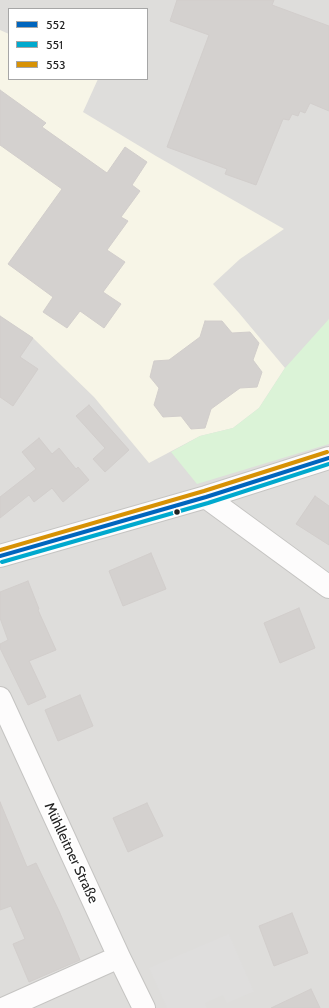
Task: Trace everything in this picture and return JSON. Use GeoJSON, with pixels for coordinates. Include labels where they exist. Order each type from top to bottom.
{"type":"FeatureCollection","features":[{"type":"Feature","properties":{"kind":"street"},"geometry":{"type":"LineString","coordinates":[[0,556],[206,497],[329,458]]}},
{"type":"Feature","properties":{"kind":"street"},"geometry":{"type":"LineString","coordinates":[[206,497],[329,587]]}},
{"type":"Feature","properties":{"kind":"street","name":"Mühlleitner Straße"},"geometry":{"type":"LineString","coordinates":[[0,698],[144,1008]]}},
{"type":"Feature","properties":{"kind":"street"},"geometry":{"type":"LineString","coordinates":[[5,1008],[119,957]]}},
{"type":"Feature","properties":{"kind":"shaded area"},"geometry":{"type":"Polygon","coordinates":[[[0,0],[329,0],[329,1008],[0,1008],[0,0]]]}},
{"type":"Feature","properties":{"kind":"shaded area"},"geometry":{"type":"Polygon","coordinates":[[[0,30],[8,34],[8,80],[98,80],[83,112],[156,156],[284,229],[240,259],[213,284],[285,368],[259,408],[233,428],[200,436],[149,463],[94,397],[33,338],[0,316],[0,30]]]}},
{"type":"Feature","properties":{"kind":"shaded area"},"geometry":{"type":"Polygon","coordinates":[[[229,934],[254,992],[227,1003],[223,995],[205,1003],[207,1008],[167,1008],[149,968],[229,934]]]}},
{"type":"Feature","properties":{"kind":"green space"},"geometry":{"type":"Polygon","coordinates":[[[329,319],[329,444],[197,484],[171,452],[200,436],[233,428],[259,408],[285,368],[329,319]]]}},
{"type":"Feature","properties":{"kind":"building"},"geometry":{"type":"Polygon","coordinates":[[[177,0],[274,0],[272,5],[329,26],[329,111],[310,103],[305,113],[300,111],[298,116],[292,114],[289,120],[283,119],[256,185],[225,174],[227,169],[167,147],[209,35],[170,21],[177,0]]]}},
{"type":"Feature","properties":{"kind":"building"},"geometry":{"type":"Polygon","coordinates":[[[0,90],[46,123],[42,127],[107,173],[125,147],[147,162],[132,185],[140,191],[121,217],[128,221],[107,250],[125,262],[103,292],[121,304],[104,328],[80,311],[67,328],[43,312],[53,297],[8,264],[62,189],[0,145],[0,90]]]}},
{"type":"Feature","properties":{"kind":"building"},"geometry":{"type":"Polygon","coordinates":[[[0,316],[33,338],[20,357],[38,369],[13,406],[0,397],[0,316]]]}},
{"type":"Feature","properties":{"kind":"building"},"geometry":{"type":"Polygon","coordinates":[[[205,321],[222,321],[232,333],[250,332],[259,343],[253,360],[262,372],[257,387],[240,388],[211,409],[205,428],[191,429],[181,416],[163,417],[154,405],[159,388],[150,377],[154,361],[169,360],[200,337],[205,321]]]}},
{"type":"Feature","properties":{"kind":"building"},"geometry":{"type":"Polygon","coordinates":[[[89,405],[129,450],[105,472],[93,459],[105,448],[76,416],[89,405]]]}},
{"type":"Feature","properties":{"kind":"building"},"geometry":{"type":"Polygon","coordinates":[[[39,438],[52,454],[59,448],[76,469],[78,467],[89,480],[63,502],[52,488],[34,502],[29,495],[0,518],[0,497],[36,469],[22,452],[39,438]]]}},
{"type":"Feature","properties":{"kind":"building"},"geometry":{"type":"Polygon","coordinates":[[[315,496],[329,506],[329,545],[296,524],[315,496]]]}},
{"type":"Feature","properties":{"kind":"building"},"geometry":{"type":"Polygon","coordinates":[[[151,553],[166,589],[123,606],[109,571],[151,553]]]}},
{"type":"Feature","properties":{"kind":"building"},"geometry":{"type":"Polygon","coordinates":[[[28,581],[39,609],[38,610],[56,650],[29,661],[46,697],[28,705],[0,648],[0,644],[8,640],[0,618],[0,592],[28,581]]]}},
{"type":"Feature","properties":{"kind":"building"},"geometry":{"type":"Polygon","coordinates":[[[299,608],[315,648],[280,663],[264,623],[299,608]]]}},
{"type":"Feature","properties":{"kind":"building"},"geometry":{"type":"Polygon","coordinates":[[[80,695],[93,726],[58,741],[45,710],[80,695]]]}},
{"type":"Feature","properties":{"kind":"building"},"geometry":{"type":"Polygon","coordinates":[[[0,802],[27,867],[36,863],[80,960],[29,982],[13,944],[25,939],[11,906],[0,910],[0,802]]]}},
{"type":"Feature","properties":{"kind":"building"},"geometry":{"type":"Polygon","coordinates":[[[147,803],[163,836],[128,852],[113,818],[147,803]]]}},
{"type":"Feature","properties":{"kind":"building"},"geometry":{"type":"Polygon","coordinates":[[[292,913],[308,953],[274,966],[259,926],[292,913]]]}},
{"type":"Feature","properties":{"kind":"building"},"geometry":{"type":"Polygon","coordinates":[[[311,989],[320,1008],[271,1008],[311,989]]]}},
{"type":"Feature","properties":{"kind":"transit line","name":"553"},"geometry":{"type":"LineString","coordinates":[[0,550],[204,491],[327,452]]}},
{"type":"Feature","properties":{"kind":"transit line","name":"552"},"geometry":{"type":"LineString","coordinates":[[0,556],[206,497],[329,458]]}},
{"type":"Feature","properties":{"kind":"transit line","name":"551"},"geometry":{"type":"LineString","coordinates":[[2,562],[208,503],[329,464]]}}]}
